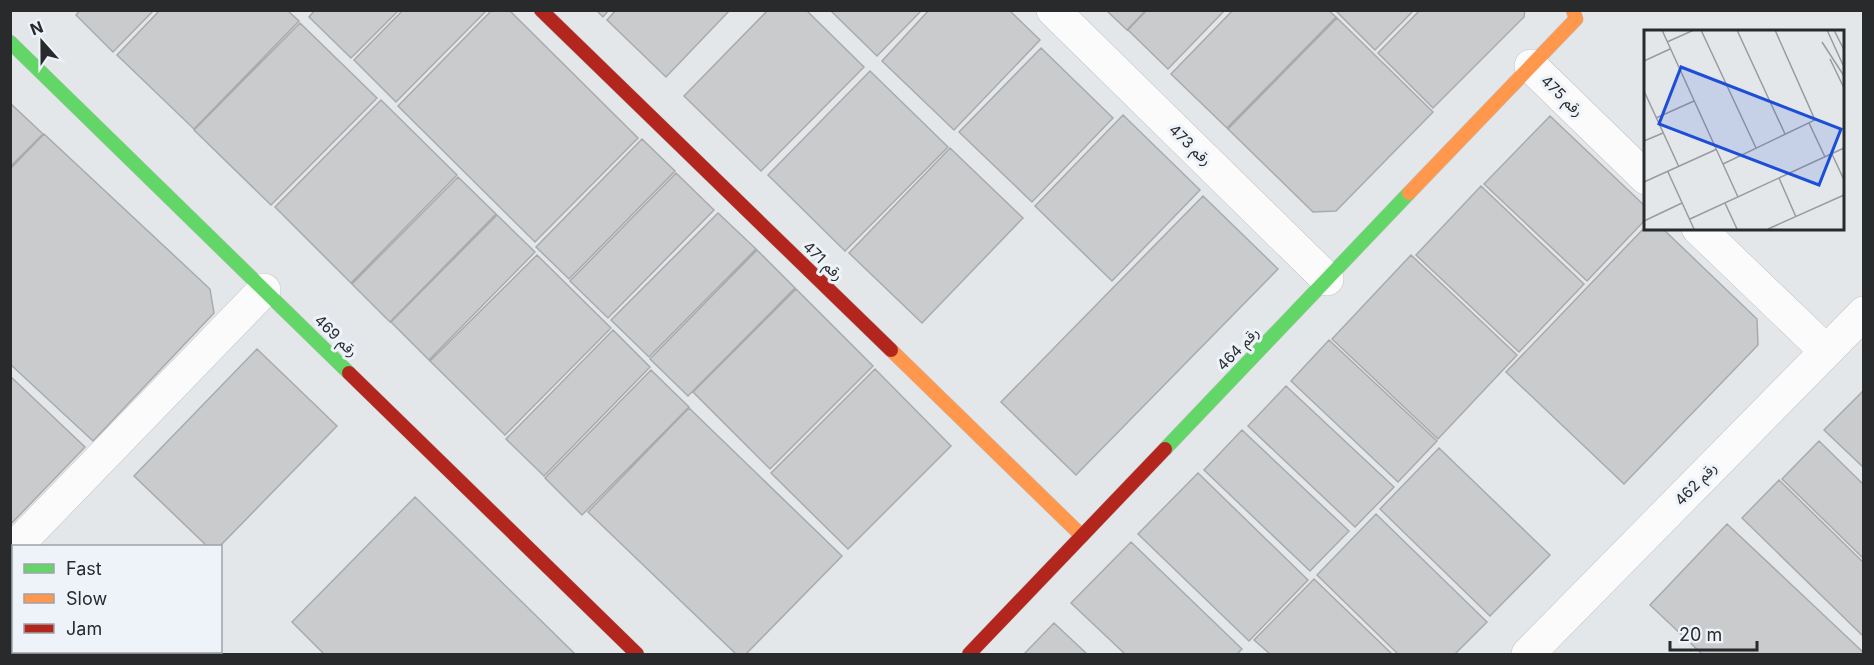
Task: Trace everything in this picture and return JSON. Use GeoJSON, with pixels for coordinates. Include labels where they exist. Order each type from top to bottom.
{"type":"FeatureCollection","features":[{"type":"Feature","properties":{"kind":"street","name":"رقم 471"},"geometry":{"type":"LineString","coordinates":[[541,10],[1082,536]]}},
{"type":"Feature","properties":{"kind":"street","name":"رقم 473"},"geometry":{"type":"LineString","coordinates":[[1053,10],[1327,279]]}},
{"type":"Feature","properties":{"kind":"street","name":"رقم 475"},"geometry":{"type":"LineString","coordinates":[[1573,10],[1576,19],[1531,66],[1644,176]]}},
{"type":"Feature","properties":{"kind":"street","name":"رقم 469"},"geometry":{"type":"LineString","coordinates":[[10,42],[637,654]]}},
{"type":"Feature","properties":{"kind":"street","name":"رقم 464"},"geometry":{"type":"LineString","coordinates":[[969,654],[1531,66]]}},
{"type":"Feature","properties":{"kind":"street"},"geometry":{"type":"LineString","coordinates":[[1700,230],[1826,351]]}},
{"type":"Feature","properties":{"kind":"street"},"geometry":{"type":"LineString","coordinates":[[18,545],[264,290]]}},
{"type":"Feature","properties":{"kind":"street","name":"رقم 462"},"geometry":{"type":"LineString","coordinates":[[1528,654],[1863,313]]}},
{"type":"Feature","properties":{"kind":"building"},"geometry":{"type":"Polygon","coordinates":[[[80,10],[154,10],[113,52],[76,15],[80,10]]]}},
{"type":"Feature","properties":{"kind":"building"},"geometry":{"type":"Polygon","coordinates":[[[160,10],[287,10],[299,21],[194,129],[117,55],[160,10]]]}},
{"type":"Feature","properties":{"kind":"building"},"geometry":{"type":"Polygon","coordinates":[[[315,10],[399,10],[351,58],[309,17],[315,10]]]}},
{"type":"Feature","properties":{"kind":"building"},"geometry":{"type":"Polygon","coordinates":[[[403,10],[487,10],[396,102],[354,60],[403,10]]]}},
{"type":"Feature","properties":{"kind":"building"},"geometry":{"type":"Polygon","coordinates":[[[492,10],[509,10],[638,138],[535,242],[398,106],[492,10]]]}},
{"type":"Feature","properties":{"kind":"building"},"geometry":{"type":"Polygon","coordinates":[[[596,10],[609,10],[603,17],[596,10]]]}},
{"type":"Feature","properties":{"kind":"building"},"geometry":{"type":"Polygon","coordinates":[[[616,10],[730,10],[666,77],[607,20],[616,10]]]}},
{"type":"Feature","properties":{"kind":"building"},"geometry":{"type":"Polygon","coordinates":[[[768,10],[806,10],[864,67],[761,171],[684,96],[768,10]]]}},
{"type":"Feature","properties":{"kind":"building"},"geometry":{"type":"Polygon","coordinates":[[[830,10],[922,10],[877,56],[830,10]]]}},
{"type":"Feature","properties":{"kind":"building"},"geometry":{"type":"Polygon","coordinates":[[[929,10],[1009,10],[1040,40],[954,130],[882,61],[929,10]]]}},
{"type":"Feature","properties":{"kind":"building"},"geometry":{"type":"Polygon","coordinates":[[[1106,10],[1146,10],[1127,30],[1106,10]]]}},
{"type":"Feature","properties":{"kind":"building"},"geometry":{"type":"Polygon","coordinates":[[[1147,10],[1225,10],[1168,69],[1128,30],[1147,10]]]}},
{"type":"Feature","properties":{"kind":"building"},"geometry":{"type":"Polygon","coordinates":[[[1233,10],[1328,10],[1336,17],[1227,128],[1171,74],[1233,10]]]}},
{"type":"Feature","properties":{"kind":"building"},"geometry":{"type":"Polygon","coordinates":[[[1335,10],[1414,10],[1375,50],[1335,10]]]}},
{"type":"Feature","properties":{"kind":"building"},"geometry":{"type":"Polygon","coordinates":[[[1420,10],[1525,10],[1524,17],[1433,108],[1378,53],[1420,10]]]}},
{"type":"Feature","properties":{"kind":"building"},"geometry":{"type":"Polygon","coordinates":[[[1337,18],[1433,112],[1336,211],[1313,212],[1228,129],[1337,18]]]}},
{"type":"Feature","properties":{"kind":"building"},"geometry":{"type":"Polygon","coordinates":[[[300,23],[377,98],[271,205],[194,130],[300,23]]]}},
{"type":"Feature","properties":{"kind":"building"},"geometry":{"type":"Polygon","coordinates":[[[1041,48],[1113,118],[1032,202],[959,132],[1041,48]]]}},
{"type":"Feature","properties":{"kind":"building"},"geometry":{"type":"Polygon","coordinates":[[[870,71],[948,147],[845,251],[768,175],[870,71]]]}},
{"type":"Feature","properties":{"kind":"building"},"geometry":{"type":"Polygon","coordinates":[[[381,100],[457,175],[351,283],[275,207],[381,100]]]}},
{"type":"Feature","properties":{"kind":"building"},"geometry":{"type":"Polygon","coordinates":[[[10,103],[43,134],[10,167],[10,103]]]}},
{"type":"Feature","properties":{"kind":"building"},"geometry":{"type":"Polygon","coordinates":[[[1123,115],[1200,190],[1112,281],[1035,206],[1123,115]]]}},
{"type":"Feature","properties":{"kind":"building"},"geometry":{"type":"Polygon","coordinates":[[[1550,116],[1644,205],[1644,221],[1587,281],[1484,184],[1550,116]]]}},
{"type":"Feature","properties":{"kind":"building"},"geometry":{"type":"Polygon","coordinates":[[[44,134],[210,289],[214,313],[93,441],[10,364],[10,169],[44,134]]]}},
{"type":"Feature","properties":{"kind":"building"},"geometry":{"type":"Polygon","coordinates":[[[642,139],[675,171],[569,279],[536,247],[642,139]]]}},
{"type":"Feature","properties":{"kind":"building"},"geometry":{"type":"Polygon","coordinates":[[[950,148],[1023,218],[922,323],[849,253],[950,148]]]}},
{"type":"Feature","properties":{"kind":"building"},"geometry":{"type":"Polygon","coordinates":[[[676,173],[714,210],[608,318],[570,281],[676,173]]]}},
{"type":"Feature","properties":{"kind":"building"},"geometry":{"type":"Polygon","coordinates":[[[458,177],[496,214],[390,322],[352,284],[458,177]]]}},
{"type":"Feature","properties":{"kind":"building"},"geometry":{"type":"Polygon","coordinates":[[[1481,186],[1584,284],[1519,352],[1416,255],[1481,186]]]}},
{"type":"Feature","properties":{"kind":"building"},"geometry":{"type":"Polygon","coordinates":[[[1203,196],[1278,269],[1076,475],[1001,402],[1203,196]]]}},
{"type":"Feature","properties":{"kind":"building"},"geometry":{"type":"Polygon","coordinates":[[[718,213],[756,249],[649,357],[611,320],[718,213]]]}},
{"type":"Feature","properties":{"kind":"building"},"geometry":{"type":"Polygon","coordinates":[[[497,215],[535,252],[429,360],[391,322],[497,215]]]}},
{"type":"Feature","properties":{"kind":"building"},"geometry":{"type":"Polygon","coordinates":[[[1644,228],[1644,230],[1664,230],[1757,319],[1758,345],[1624,484],[1506,372],[1644,228]]]}},
{"type":"Feature","properties":{"kind":"building"},"geometry":{"type":"Polygon","coordinates":[[[757,250],[795,288],[688,396],[650,359],[757,250]]]}},
{"type":"Feature","properties":{"kind":"building"},"geometry":{"type":"Polygon","coordinates":[[[537,255],[611,328],[505,435],[430,361],[537,255]]]}},
{"type":"Feature","properties":{"kind":"building"},"geometry":{"type":"Polygon","coordinates":[[[1411,255],[1517,355],[1438,439],[1332,339],[1411,255]]]}},
{"type":"Feature","properties":{"kind":"building"},"geometry":{"type":"Polygon","coordinates":[[[796,289],[873,366],[770,469],[693,392],[796,289]]]}},
{"type":"Feature","properties":{"kind":"building"},"geometry":{"type":"Polygon","coordinates":[[[613,330],[650,367],[544,476],[506,439],[613,330]]]}},
{"type":"Feature","properties":{"kind":"building"},"geometry":{"type":"Polygon","coordinates":[[[1329,340],[1437,441],[1398,482],[1291,381],[1329,340]]]}},
{"type":"Feature","properties":{"kind":"building"},"geometry":{"type":"Polygon","coordinates":[[[257,349],[337,426],[221,545],[206,545],[134,476],[257,349]]]}},
{"type":"Feature","properties":{"kind":"building"},"geometry":{"type":"Polygon","coordinates":[[[875,369],[951,446],[848,549],[771,473],[875,369]]]}},
{"type":"Feature","properties":{"kind":"building"},"geometry":{"type":"Polygon","coordinates":[[[651,370],[689,407],[582,515],[545,478],[651,370]]]}},
{"type":"Feature","properties":{"kind":"building"},"geometry":{"type":"Polygon","coordinates":[[[10,376],[85,447],[10,525],[10,376]]]}},
{"type":"Feature","properties":{"kind":"building"},"geometry":{"type":"Polygon","coordinates":[[[1286,386],[1394,487],[1355,527],[1248,426],[1286,386]]]}},
{"type":"Feature","properties":{"kind":"building"},"geometry":{"type":"Polygon","coordinates":[[[1864,390],[1864,468],[1824,430],[1864,390]]]}},
{"type":"Feature","properties":{"kind":"building"},"geometry":{"type":"Polygon","coordinates":[[[689,408],[842,556],[746,654],[736,654],[588,512],[689,408]]]}},
{"type":"Feature","properties":{"kind":"building"},"geometry":{"type":"Polygon","coordinates":[[[1242,430],[1349,531],[1310,571],[1204,470],[1242,430]]]}},
{"type":"Feature","properties":{"kind":"building"},"geometry":{"type":"Polygon","coordinates":[[[1819,441],[1864,485],[1864,559],[1782,479],[1819,441]]]}},
{"type":"Feature","properties":{"kind":"building"},"geometry":{"type":"Polygon","coordinates":[[[1439,448],[1550,555],[1490,616],[1380,509],[1439,448]]]}},
{"type":"Feature","properties":{"kind":"building"},"geometry":{"type":"Polygon","coordinates":[[[1198,473],[1308,580],[1249,641],[1138,534],[1198,473]]]}},
{"type":"Feature","properties":{"kind":"building"},"geometry":{"type":"Polygon","coordinates":[[[1779,480],[1864,563],[1864,637],[1742,518],[1779,480]]]}},
{"type":"Feature","properties":{"kind":"building"},"geometry":{"type":"Polygon","coordinates":[[[415,497],[575,654],[324,654],[292,622],[415,497]]]}},
{"type":"Feature","properties":{"kind":"building"},"geometry":{"type":"Polygon","coordinates":[[[1376,514],[1487,622],[1455,654],[1398,654],[1317,575],[1376,514]]]}},
{"type":"Feature","properties":{"kind":"building"},"geometry":{"type":"Polygon","coordinates":[[[1727,524],[1864,654],[1702,654],[1650,605],[1727,524]]]}},
{"type":"Feature","properties":{"kind":"building"},"geometry":{"type":"Polygon","coordinates":[[[1131,542],[1242,649],[1237,654],[1125,654],[1071,603],[1131,542]]]}},
{"type":"Feature","properties":{"kind":"building"},"geometry":{"type":"Polygon","coordinates":[[[1314,579],[1392,654],[1270,654],[1254,640],[1314,579]]]}},
{"type":"Feature","properties":{"kind":"building"},"geometry":{"type":"Polygon","coordinates":[[[1054,623],[1087,654],[1024,654],[1054,623]]]}},
{"type":"Feature","properties":{"kind":"traffic: fast"},"geometry":{"type":"LineString","coordinates":[[10,42],[349,373]]}},
{"type":"Feature","properties":{"kind":"traffic: fast"},"geometry":{"type":"LineString","coordinates":[[1165,449],[1409,193]]}},
{"type":"Feature","properties":{"kind":"traffic: slow"},"geometry":{"type":"LineString","coordinates":[[1409,193],[1576,19],[1573,10]]}},
{"type":"Feature","properties":{"kind":"traffic: slow"},"geometry":{"type":"LineString","coordinates":[[891,350],[1082,536]]}},
{"type":"Feature","properties":{"kind":"traffic: jam"},"geometry":{"type":"LineString","coordinates":[[541,10],[891,350]]}},
{"type":"Feature","properties":{"kind":"traffic: jam"},"geometry":{"type":"LineString","coordinates":[[349,373],[637,654]]}},
{"type":"Feature","properties":{"kind":"traffic: jam"},"geometry":{"type":"LineString","coordinates":[[969,654],[1165,449]]}}]}
